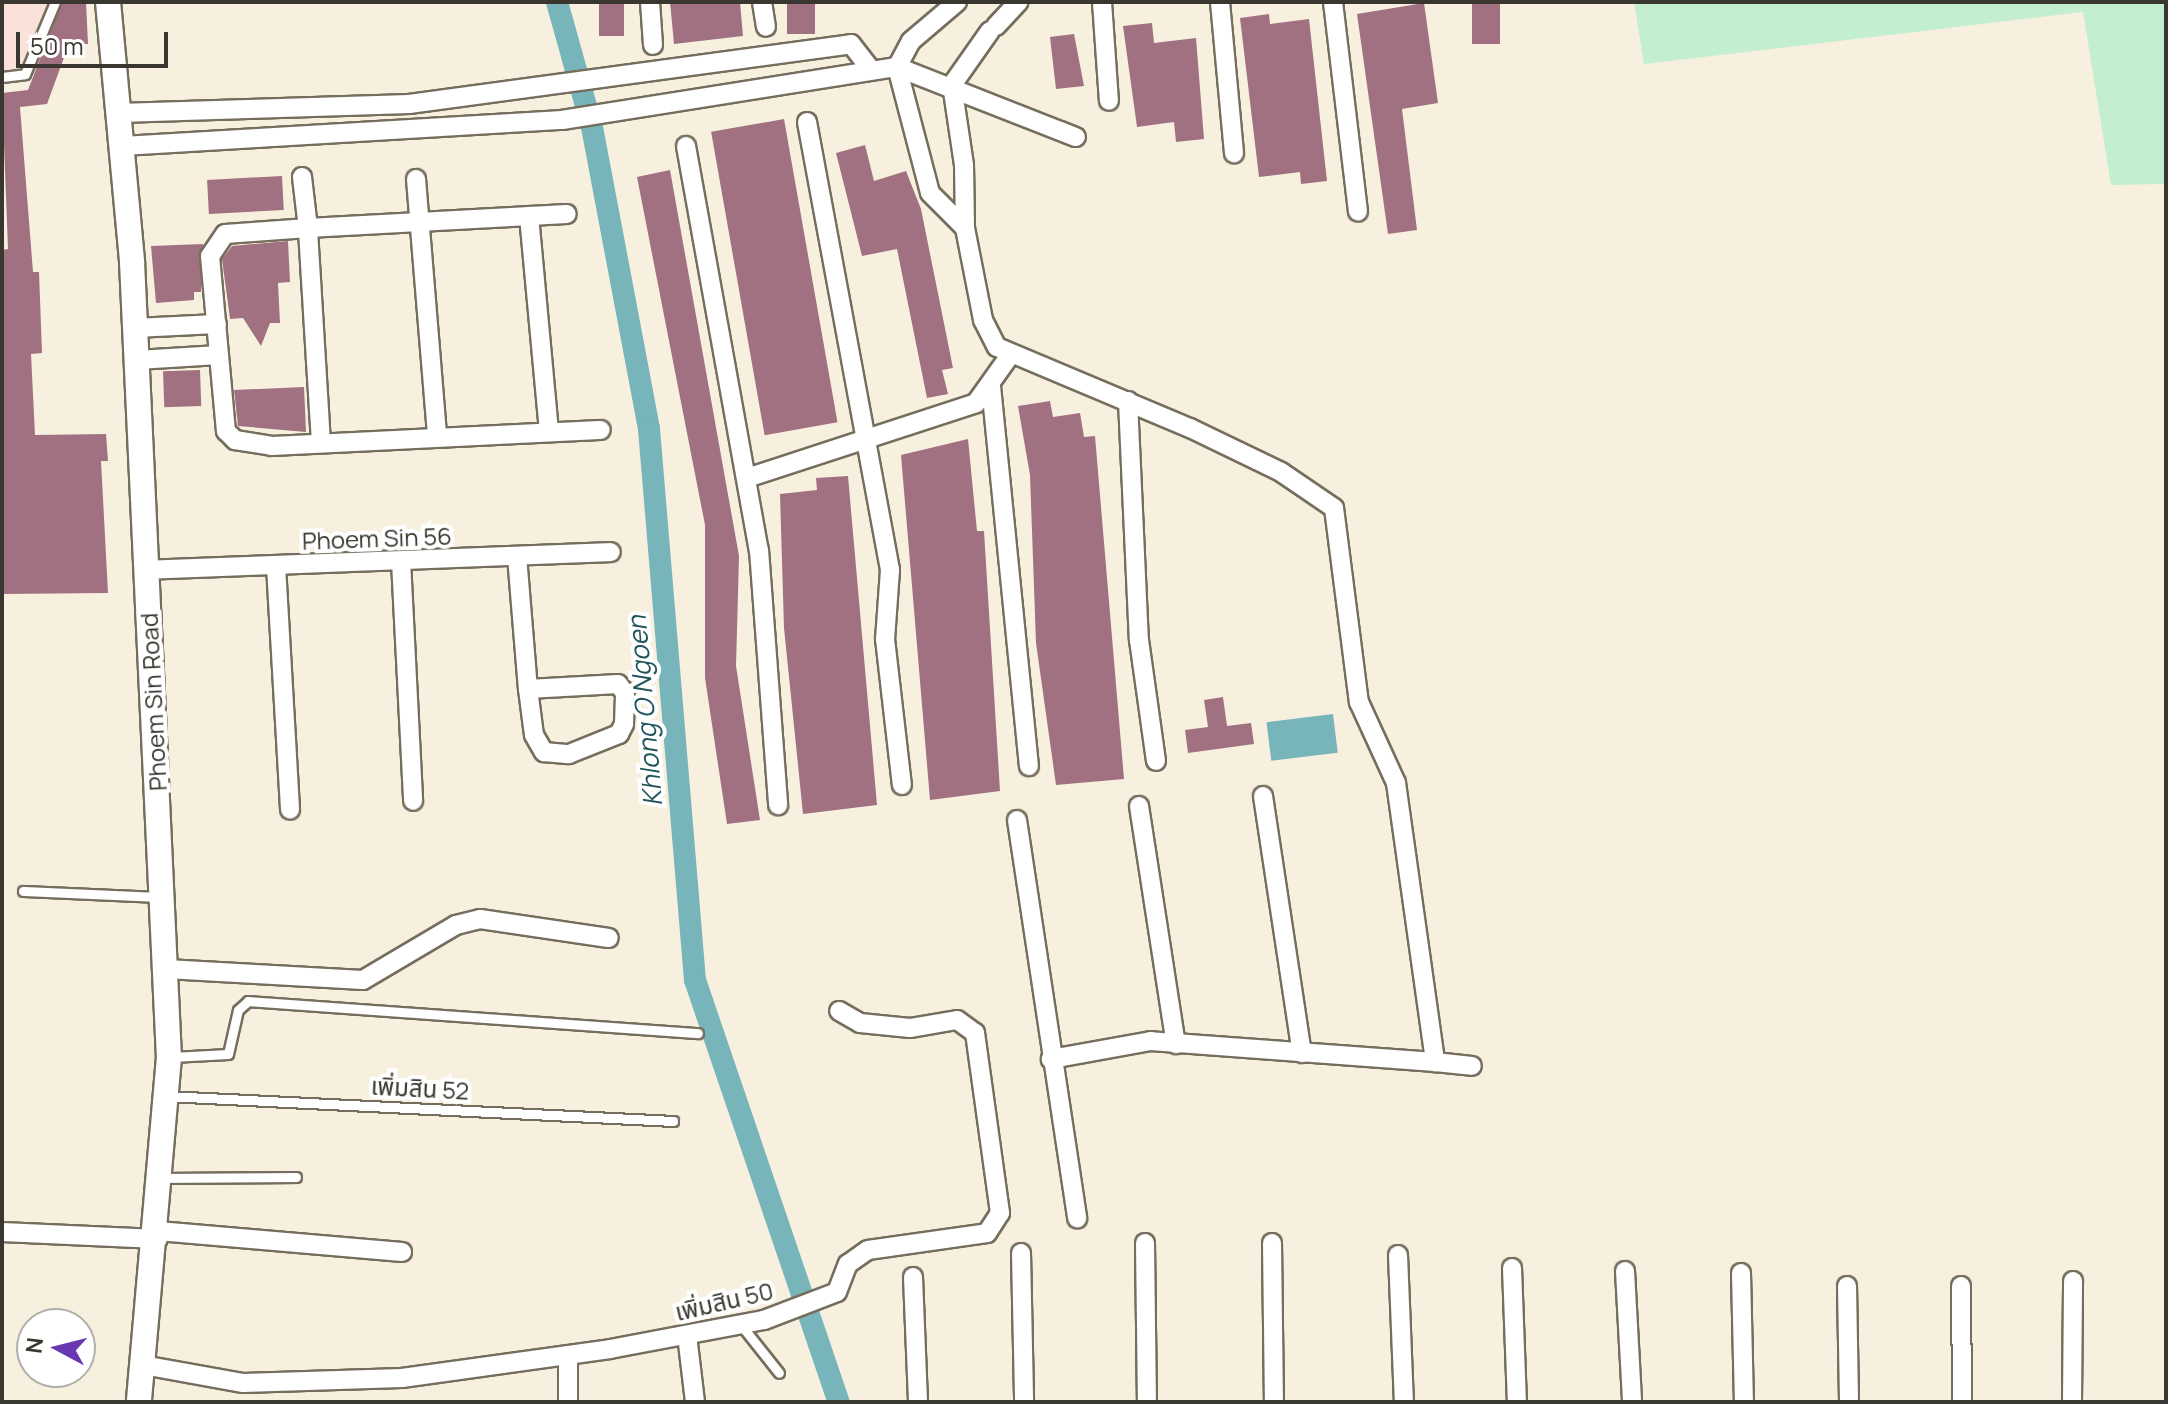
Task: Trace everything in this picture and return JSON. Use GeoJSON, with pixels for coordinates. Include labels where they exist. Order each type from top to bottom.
{"type":"FeatureCollection","features":[{"type":"Feature","properties":{"kind":"street","name":"Phoem Sin Road"},"geometry":{"type":"LineString","coordinates":[[108,2],[123,146],[137,360],[169,1057],[158,1235],[139,1402]]}},
{"type":"Feature","properties":{"kind":"street"},"geometry":{"type":"LineString","coordinates":[[650,2],[653,45]]}},
{"type":"Feature","properties":{"kind":"street"},"geometry":{"type":"LineString","coordinates":[[762,2],[766,27]]}},
{"type":"Feature","properties":{"kind":"street"},"geometry":{"type":"LineString","coordinates":[[957,2],[911,41],[897,67],[930,193],[965,228]]}},
{"type":"Feature","properties":{"kind":"street"},"geometry":{"type":"LineString","coordinates":[[1018,2],[993,29],[952,85],[965,228],[987,335],[1011,354],[1128,401],[1281,472],[1334,508],[1359,702],[1396,783],[1435,1062]]}},
{"type":"Feature","properties":{"kind":"street"},"geometry":{"type":"LineString","coordinates":[[1102,2],[1109,101]]}},
{"type":"Feature","properties":{"kind":"street"},"geometry":{"type":"LineString","coordinates":[[1220,2],[1234,153]]}},
{"type":"Feature","properties":{"kind":"street"},"geometry":{"type":"LineString","coordinates":[[1333,2],[1358,212]]}},
{"type":"Feature","properties":{"kind":"street"},"geometry":{"type":"LineString","coordinates":[[120,113],[409,104],[610,80],[851,44],[870,68]]}},
{"type":"Feature","properties":{"kind":"street"},"geometry":{"type":"LineString","coordinates":[[123,146],[562,120],[854,77],[870,68],[897,67],[952,85],[1076,137]]}},
{"type":"Feature","properties":{"kind":"street"},"geometry":{"type":"LineString","coordinates":[[807,122],[871,440],[890,570],[885,639],[902,785]]}},
{"type":"Feature","properties":{"kind":"street"},"geometry":{"type":"LineString","coordinates":[[686,146],[747,478],[778,805]]}},
{"type":"Feature","properties":{"kind":"street"},"geometry":{"type":"LineString","coordinates":[[302,177],[321,443]]}},
{"type":"Feature","properties":{"kind":"street"},"geometry":{"type":"LineString","coordinates":[[416,179],[437,437]]}},
{"type":"Feature","properties":{"kind":"street"},"geometry":{"type":"LineString","coordinates":[[567,214],[240,230],[215,242],[210,256],[226,431],[235,440],[321,443],[601,430]]}},
{"type":"Feature","properties":{"kind":"street"},"geometry":{"type":"LineString","coordinates":[[529,216],[549,432]]}},
{"type":"Feature","properties":{"kind":"street"},"geometry":{"type":"LineString","coordinates":[[135,328],[217,324]]}},
{"type":"Feature","properties":{"kind":"street"},"geometry":{"type":"LineString","coordinates":[[747,478],[871,440],[976,403],[1011,354]]}},
{"type":"Feature","properties":{"kind":"street"},"geometry":{"type":"LineString","coordinates":[[137,360],[219,355]]}},
{"type":"Feature","properties":{"kind":"street"},"geometry":{"type":"LineString","coordinates":[[991,386],[1029,766]]}},
{"type":"Feature","properties":{"kind":"street"},"geometry":{"type":"LineString","coordinates":[[1128,401],[1139,640],[1156,761]]}},
{"type":"Feature","properties":{"kind":"street","name":"Phoem Sin 56"},"geometry":{"type":"LineString","coordinates":[[145,570],[611,552]]}},
{"type":"Feature","properties":{"kind":"street"},"geometry":{"type":"LineString","coordinates":[[517,556],[528,689],[534,735],[556,757],[619,734],[624,724],[625,693],[618,684],[528,689]]}},
{"type":"Feature","properties":{"kind":"street"},"geometry":{"type":"LineString","coordinates":[[401,561],[413,801]]}},
{"type":"Feature","properties":{"kind":"street"},"geometry":{"type":"LineString","coordinates":[[276,566],[290,810]]}},
{"type":"Feature","properties":{"kind":"street"},"geometry":{"type":"LineString","coordinates":[[1263,796],[1302,1053]]}},
{"type":"Feature","properties":{"kind":"street"},"geometry":{"type":"LineString","coordinates":[[1139,806],[1176,1044]]}},
{"type":"Feature","properties":{"kind":"street"},"geometry":{"type":"LineString","coordinates":[[1017,820],[1077,1219]]}},
{"type":"Feature","properties":{"kind":"street"},"geometry":{"type":"LineString","coordinates":[[166,969],[363,980],[456,925],[480,919],[609,938]]}},
{"type":"Feature","properties":{"kind":"street","name":"เพิ่มสิน 50"},"geometry":{"type":"LineString","coordinates":[[143,1365],[243,1383],[402,1378],[568,1355],[764,1320],[837,1292],[856,1254],[987,1233],[1000,1213],[969,1024],[860,1023],[839,1011]]}},
{"type":"Feature","properties":{"kind":"street"},"geometry":{"type":"LineString","coordinates":[[1051,1059],[1151,1041],[1472,1066]]}},
{"type":"Feature","properties":{"kind":"street"},"geometry":{"type":"LineString","coordinates":[[2,1232],[158,1235],[402,1252]]}},
{"type":"Feature","properties":{"kind":"street"},"geometry":{"type":"LineString","coordinates":[[1145,1243],[1147,1402]]}},
{"type":"Feature","properties":{"kind":"street"},"geometry":{"type":"LineString","coordinates":[[1272,1243],[1274,1402]]}},
{"type":"Feature","properties":{"kind":"street"},"geometry":{"type":"LineString","coordinates":[[1021,1253],[1024,1402]]}},
{"type":"Feature","properties":{"kind":"street"},"geometry":{"type":"LineString","coordinates":[[1398,1255],[1404,1402]]}},
{"type":"Feature","properties":{"kind":"street"},"geometry":{"type":"LineString","coordinates":[[1512,1268],[1517,1402]]}},
{"type":"Feature","properties":{"kind":"street"},"geometry":{"type":"LineString","coordinates":[[1625,1271],[1632,1402]]}},
{"type":"Feature","properties":{"kind":"street"},"geometry":{"type":"LineString","coordinates":[[1741,1273],[1744,1402]]}},
{"type":"Feature","properties":{"kind":"street"},"geometry":{"type":"LineString","coordinates":[[913,1277],[918,1402]]}},
{"type":"Feature","properties":{"kind":"street"},"geometry":{"type":"LineString","coordinates":[[2072,1402],[2073,1281]]}},
{"type":"Feature","properties":{"kind":"street"},"geometry":{"type":"LineString","coordinates":[[1847,1286],[1849,1402]]}},
{"type":"Feature","properties":{"kind":"street"},"geometry":{"type":"LineString","coordinates":[[1961,1286],[1962,1402]]}},
{"type":"Feature","properties":{"kind":"street"},"geometry":{"type":"LineString","coordinates":[[687,1335],[695,1402]]}},
{"type":"Feature","properties":{"kind":"street"},"geometry":{"type":"LineString","coordinates":[[568,1355],[568,1402]]}},
{"type":"Feature","properties":{"kind":"lane"},"geometry":{"type":"LineString","coordinates":[[2,77],[25,74],[55,2]]}},
{"type":"Feature","properties":{"kind":"lane"},"geometry":{"type":"LineString","coordinates":[[23,891],[164,898]]}},
{"type":"Feature","properties":{"kind":"lane"},"geometry":{"type":"LineString","coordinates":[[169,1057],[228,1054],[238,1010],[248,1001],[698,1033]]}},
{"type":"Feature","properties":{"kind":"lane","name":"เพิ่มสิน 52"},"geometry":{"type":"LineString","coordinates":[[166,1096],[673,1121]]}},
{"type":"Feature","properties":{"kind":"lane"},"geometry":{"type":"LineString","coordinates":[[162,1178],[296,1177]]}},
{"type":"Feature","properties":{"kind":"lane"},"geometry":{"type":"LineString","coordinates":[[741,1325],[779,1373]]}},
{"type":"Feature","properties":{"kind":"shaded area"},"geometry":{"type":"Polygon","coordinates":[[[2,2],[52,2],[23,73],[2,75],[2,2]]]}},
{"type":"Feature","properties":{"kind":"green space"},"geometry":{"type":"Polygon","coordinates":[[[1634,2],[2166,2],[2166,184],[2111,185],[2083,12],[1644,64],[1634,2]]]}},
{"type":"Feature","properties":{"kind":"water"},"geometry":{"type":"Polygon","coordinates":[[[1333,714],[1338,753],[1271,761],[1266,722],[1333,714]]]}},
{"type":"Feature","properties":{"kind":"building"},"geometry":{"type":"Polygon","coordinates":[[[62,2],[86,2],[88,44],[69,44],[47,104],[20,107],[33,272],[39,272],[42,353],[31,354],[35,435],[106,434],[108,461],[101,461],[108,593],[2,594],[2,250],[8,249],[2,93],[28,90],[62,2]]]}},
{"type":"Feature","properties":{"kind":"building"},"geometry":{"type":"Polygon","coordinates":[[[599,2],[624,2],[624,36],[599,36],[599,2]]]}},
{"type":"Feature","properties":{"kind":"building"},"geometry":{"type":"Polygon","coordinates":[[[670,2],[740,2],[743,36],[674,44],[670,2]]]}},
{"type":"Feature","properties":{"kind":"building"},"geometry":{"type":"Polygon","coordinates":[[[787,2],[815,2],[815,34],[787,34],[787,2]]]}},
{"type":"Feature","properties":{"kind":"building"},"geometry":{"type":"Polygon","coordinates":[[[1472,2],[1500,2],[1500,44],[1472,44],[1472,2]]]}},
{"type":"Feature","properties":{"kind":"building"},"geometry":{"type":"Polygon","coordinates":[[[1424,3],[1438,103],[1402,109],[1417,230],[1388,234],[1357,14],[1424,3]]]}},
{"type":"Feature","properties":{"kind":"building"},"geometry":{"type":"Polygon","coordinates":[[[1269,14],[1270,24],[1309,19],[1327,181],[1301,184],[1300,172],[1259,177],[1240,18],[1269,14]]]}},
{"type":"Feature","properties":{"kind":"building"},"geometry":{"type":"Polygon","coordinates":[[[1152,23],[1154,43],[1196,38],[1204,139],[1176,142],[1174,122],[1137,127],[1123,26],[1152,23]]]}},
{"type":"Feature","properties":{"kind":"building"},"geometry":{"type":"Polygon","coordinates":[[[1074,34],[1084,86],[1056,89],[1050,37],[1074,34]]]}},
{"type":"Feature","properties":{"kind":"building"},"geometry":{"type":"Polygon","coordinates":[[[784,119],[837,422],[765,435],[711,132],[784,119]]]}},
{"type":"Feature","properties":{"kind":"building"},"geometry":{"type":"Polygon","coordinates":[[[865,145],[874,181],[906,171],[921,209],[953,368],[942,370],[948,394],[927,398],[897,249],[862,256],[836,153],[865,145]]]}},
{"type":"Feature","properties":{"kind":"building"},"geometry":{"type":"Polygon","coordinates":[[[670,170],[739,556],[736,666],[760,820],[727,824],[705,678],[705,525],[637,177],[670,170]]]}},
{"type":"Feature","properties":{"kind":"building"},"geometry":{"type":"Polygon","coordinates":[[[282,176],[284,210],[209,214],[207,180],[282,176]]]}},
{"type":"Feature","properties":{"kind":"building"},"geometry":{"type":"Polygon","coordinates":[[[288,241],[290,282],[278,283],[280,323],[270,323],[261,346],[243,318],[230,319],[222,259],[232,246],[288,241]]]}},
{"type":"Feature","properties":{"kind":"building"},"geometry":{"type":"Polygon","coordinates":[[[203,244],[201,292],[194,292],[194,300],[156,303],[151,246],[203,244]]]}},
{"type":"Feature","properties":{"kind":"building"},"geometry":{"type":"Polygon","coordinates":[[[200,370],[201,406],[164,407],[163,371],[200,370]]]}},
{"type":"Feature","properties":{"kind":"building"},"geometry":{"type":"Polygon","coordinates":[[[304,387],[306,432],[238,426],[234,390],[304,387]]]}},
{"type":"Feature","properties":{"kind":"building"},"geometry":{"type":"Polygon","coordinates":[[[1050,401],[1053,417],[1080,413],[1084,437],[1095,436],[1124,779],[1056,785],[1036,643],[1030,475],[1018,406],[1050,401]]]}},
{"type":"Feature","properties":{"kind":"building"},"geometry":{"type":"Polygon","coordinates":[[[968,439],[977,531],[984,531],[1000,791],[930,800],[901,455],[968,439]]]}},
{"type":"Feature","properties":{"kind":"building"},"geometry":{"type":"Polygon","coordinates":[[[848,476],[877,805],[803,814],[784,628],[780,494],[817,490],[816,478],[848,476]]]}},
{"type":"Feature","properties":{"kind":"building"},"geometry":{"type":"Polygon","coordinates":[[[1223,697],[1227,726],[1251,723],[1254,744],[1188,753],[1185,730],[1208,727],[1204,700],[1223,697]]]}},
{"type":"Feature","properties":{"kind":"waterway","name":"Khlong O Ngoen"},"geometry":{"type":"LineString","coordinates":[[557,2],[592,127],[649,429],[695,980],[839,1402]]}}]}
